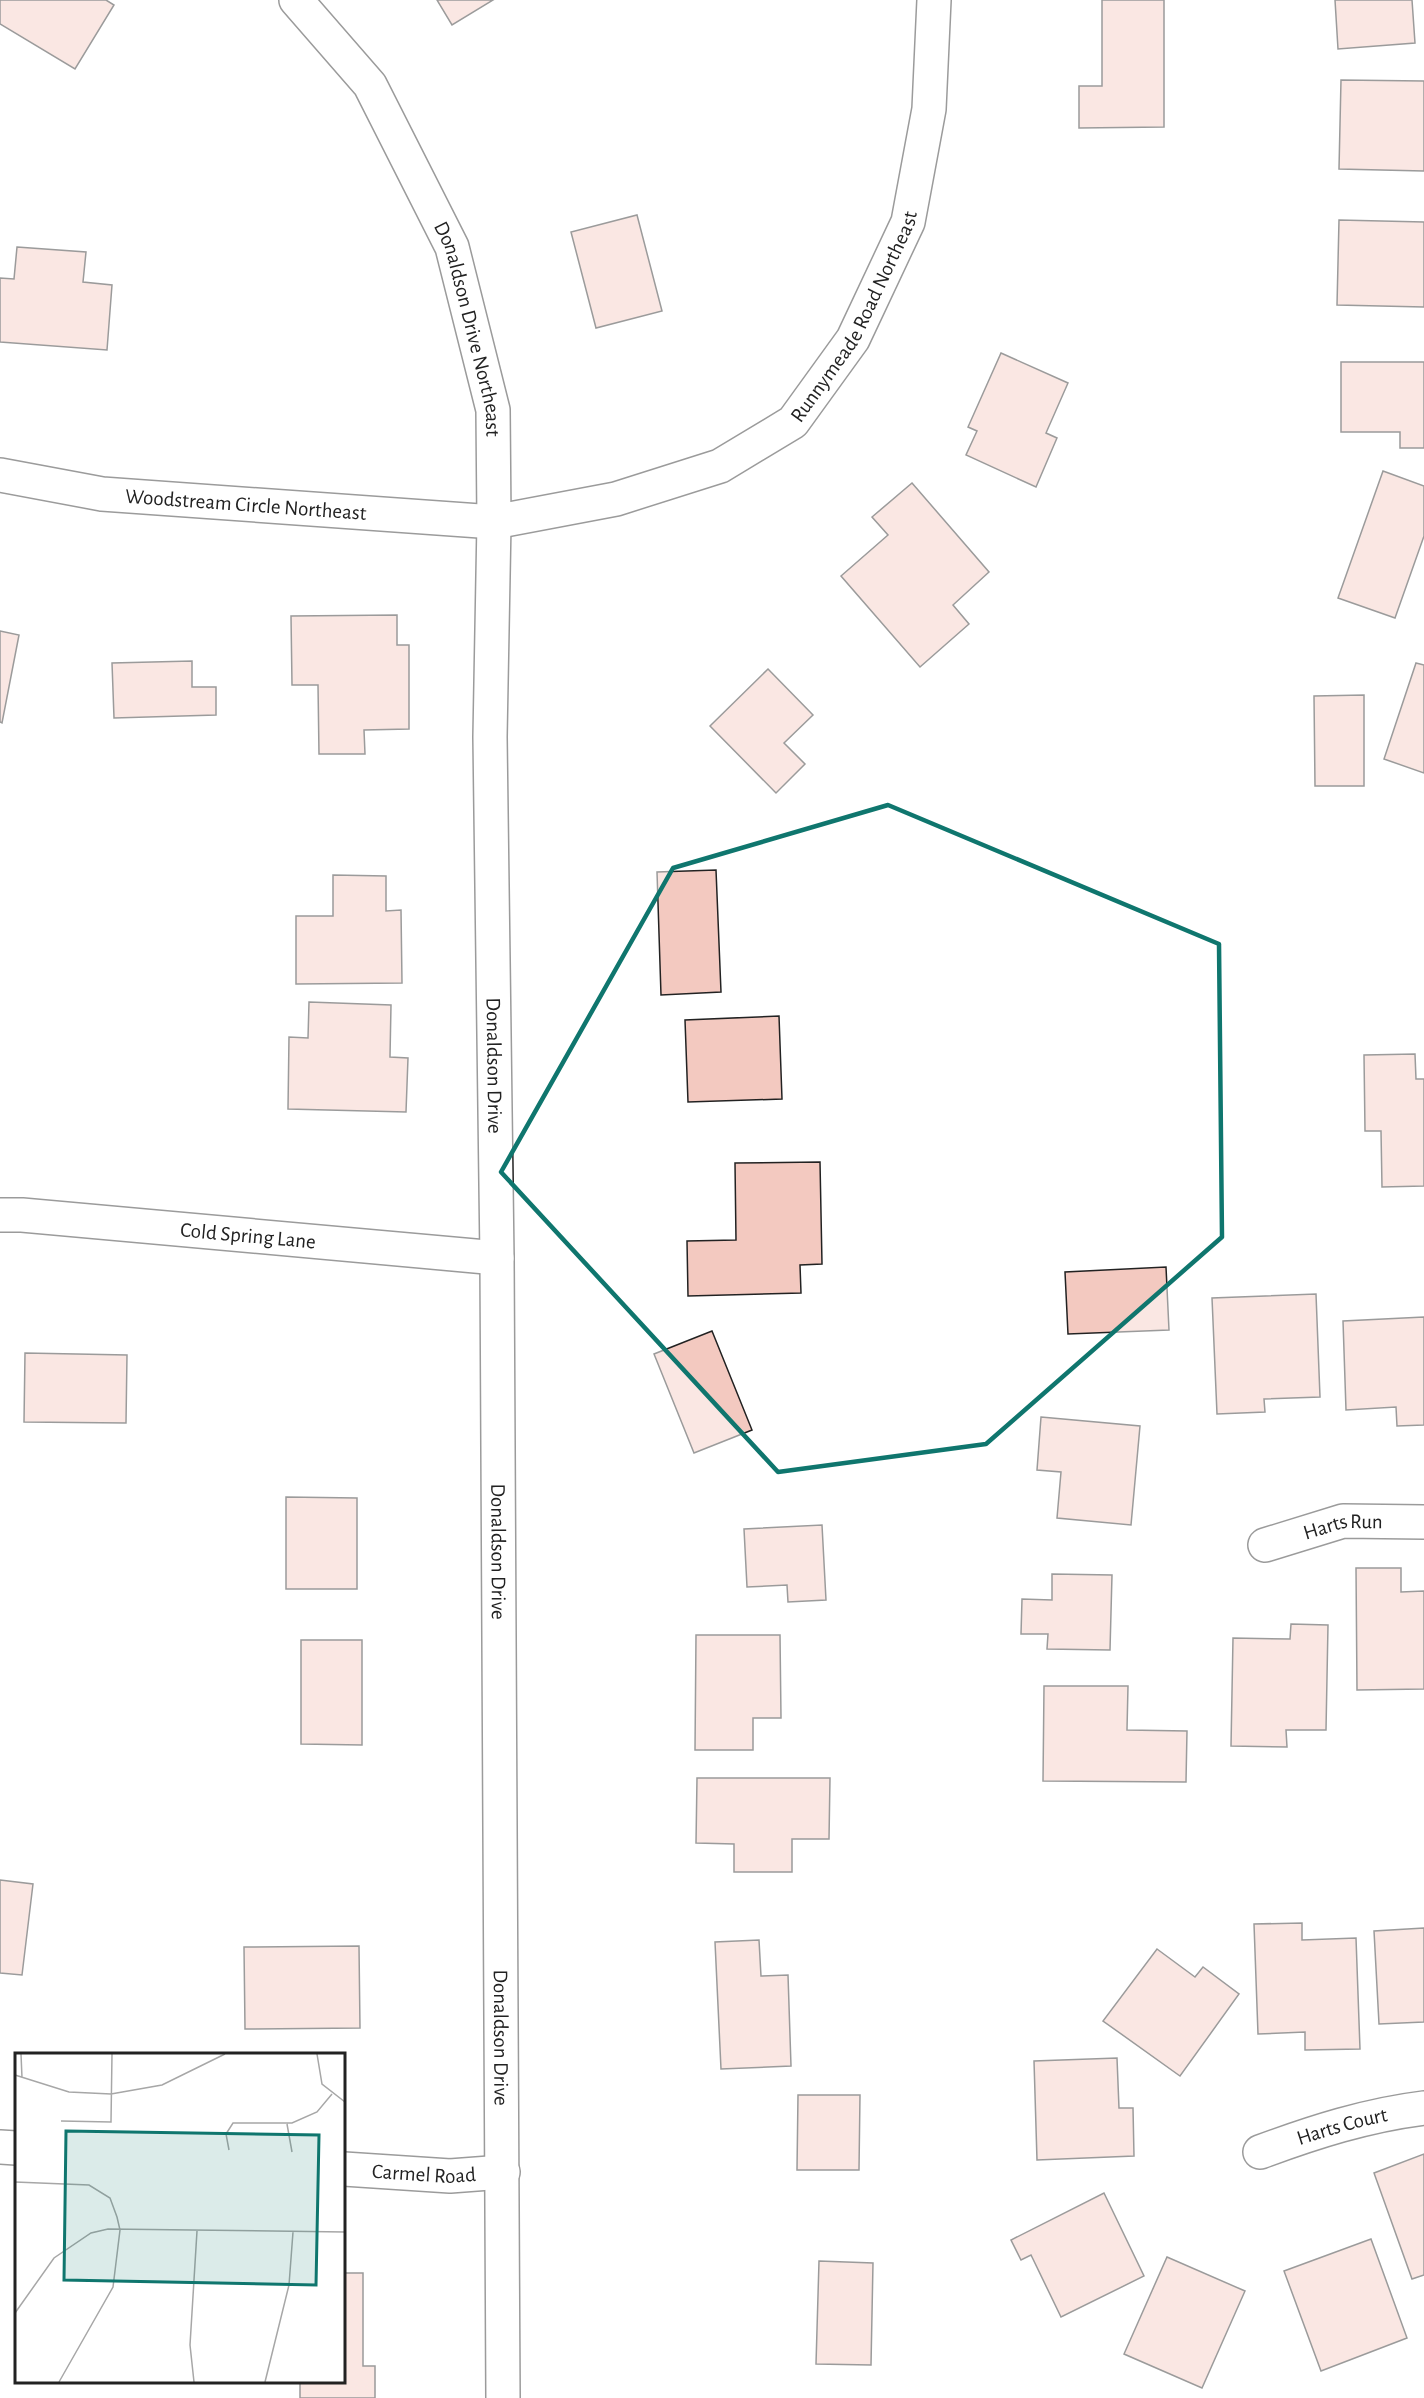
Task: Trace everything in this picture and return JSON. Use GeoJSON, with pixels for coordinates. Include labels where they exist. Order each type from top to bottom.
{"type":"FeatureCollection","features":[{"type":"Feature","properties":{"kind":"street","name":"Donaldson Drive Northeast"},"geometry":{"type":"LineString","coordinates":[[296,0],[370,85],[452,247],[493,410],[494,522],[490,705]]}},
{"type":"Feature","properties":{"kind":"street","name":"Runnymeade Road Northeast"},"geometry":{"type":"LineString","coordinates":[[494,522],[616,499],[720,466],[794,422],[853,339],[908,222],[929,109],[934,0]]}},
{"type":"Feature","properties":{"kind":"street","name":"Woodstream Circle Northeast"},"geometry":{"type":"LineString","coordinates":[[0,475],[102,494],[494,522]]}},
{"type":"Feature","properties":{"kind":"street","name":"Donaldson Drive"},"geometry":{"type":"LineString","coordinates":[[490,705],[497,1258],[503,2398]]}},
{"type":"Feature","properties":{"kind":"street","name":"Cold Spring Lane"},"geometry":{"type":"LineString","coordinates":[[0,1215],[22,1215],[497,1258]]}},
{"type":"Feature","properties":{"kind":"street","name":"Harts Run"},"geometry":{"type":"LineString","coordinates":[[1265,1545],[1343,1521],[1424,1522]]}},
{"type":"Feature","properties":{"kind":"street","name":"Harts Court"},"geometry":{"type":"LineString","coordinates":[[1260,2152],[1316,2132],[1391,2112],[1424,2108]]}},
{"type":"Feature","properties":{"kind":"street"},"geometry":{"type":"LineString","coordinates":[[0,2147],[15,2148]]}},
{"type":"Feature","properties":{"kind":"street","name":"Carmel Road"},"geometry":{"type":"LineString","coordinates":[[345,2169],[450,2176],[503,2172]]}},
{"type":"Feature","properties":{"kind":"highlighted area"},"geometry":{"type":"Polygon","coordinates":[[[888,805],[1219,944],[1222,1237],[986,1444],[778,1472],[501,1172],[673,868],[888,805]]]}},
{"type":"Feature","properties":{"kind":"building"},"geometry":{"type":"Polygon","coordinates":[[[0,0],[106,0],[114,5],[75,69],[0,24],[0,0]]]}},
{"type":"Feature","properties":{"kind":"building"},"geometry":{"type":"Polygon","coordinates":[[[437,0],[493,0],[452,25],[437,0]]]}},
{"type":"Feature","properties":{"kind":"building"},"geometry":{"type":"Polygon","coordinates":[[[1102,0],[1164,0],[1164,127],[1079,128],[1079,86],[1102,86],[1102,0]]]}},
{"type":"Feature","properties":{"kind":"building"},"geometry":{"type":"Polygon","coordinates":[[[1335,0],[1412,0],[1415,43],[1338,49],[1335,0]]]}},
{"type":"Feature","properties":{"kind":"building"},"geometry":{"type":"Polygon","coordinates":[[[1341,80],[1424,81],[1424,171],[1339,169],[1341,80]]]}},
{"type":"Feature","properties":{"kind":"building"},"geometry":{"type":"Polygon","coordinates":[[[637,215],[662,311],[596,328],[571,232],[637,215]]]}},
{"type":"Feature","properties":{"kind":"building"},"geometry":{"type":"Polygon","coordinates":[[[1339,220],[1424,222],[1424,307],[1337,305],[1339,220]]]}},
{"type":"Feature","properties":{"kind":"building"},"geometry":{"type":"Polygon","coordinates":[[[17,247],[86,252],[83,282],[112,285],[107,350],[0,342],[0,278],[14,279],[17,247]]]}},
{"type":"Feature","properties":{"kind":"building"},"geometry":{"type":"Polygon","coordinates":[[[1001,353],[1068,383],[1046,433],[1057,438],[1036,487],[966,455],[977,431],[968,427],[1001,353]]]}},
{"type":"Feature","properties":{"kind":"building"},"geometry":{"type":"Polygon","coordinates":[[[1341,362],[1424,362],[1424,448],[1400,448],[1400,432],[1341,432],[1341,362]]]}},
{"type":"Feature","properties":{"kind":"building"},"geometry":{"type":"Polygon","coordinates":[[[1383,471],[1424,486],[1424,536],[1395,618],[1338,598],[1383,471]]]}},
{"type":"Feature","properties":{"kind":"building"},"geometry":{"type":"Polygon","coordinates":[[[912,483],[989,572],[953,605],[969,624],[920,667],[841,576],[888,535],[872,517],[912,483]]]}},
{"type":"Feature","properties":{"kind":"building"},"geometry":{"type":"Polygon","coordinates":[[[397,615],[397,645],[409,645],[409,729],[364,730],[365,754],[319,754],[318,685],[292,685],[291,616],[397,615]]]}},
{"type":"Feature","properties":{"kind":"building"},"geometry":{"type":"Polygon","coordinates":[[[0,631],[19,635],[2,723],[0,722],[0,631]]]}},
{"type":"Feature","properties":{"kind":"building"},"geometry":{"type":"Polygon","coordinates":[[[192,661],[192,687],[216,687],[216,715],[114,718],[112,663],[192,661]]]}},
{"type":"Feature","properties":{"kind":"building"},"geometry":{"type":"Polygon","coordinates":[[[1416,663],[1424,665],[1424,773],[1384,759],[1416,663]]]}},
{"type":"Feature","properties":{"kind":"building"},"geometry":{"type":"Polygon","coordinates":[[[768,669],[813,715],[784,743],[805,764],[776,793],[710,726],[768,669]]]}},
{"type":"Feature","properties":{"kind":"building"},"geometry":{"type":"Polygon","coordinates":[[[1364,695],[1364,786],[1315,786],[1314,696],[1364,695]]]}},
{"type":"Feature","properties":{"kind":"building"},"geometry":{"type":"Polygon","coordinates":[[[716,870],[721,992],[661,995],[657,872],[716,870]]]}},
{"type":"Feature","properties":{"kind":"building"},"geometry":{"type":"Polygon","coordinates":[[[333,875],[386,876],[386,911],[401,910],[402,983],[296,984],[296,916],[333,916],[333,875]]]}},
{"type":"Feature","properties":{"kind":"building"},"geometry":{"type":"Polygon","coordinates":[[[309,1002],[391,1005],[390,1057],[408,1058],[406,1112],[288,1109],[289,1037],[308,1038],[309,1002]]]}},
{"type":"Feature","properties":{"kind":"building"},"geometry":{"type":"Polygon","coordinates":[[[779,1016],[782,1099],[688,1102],[685,1020],[779,1016]]]}},
{"type":"Feature","properties":{"kind":"building"},"geometry":{"type":"Polygon","coordinates":[[[1415,1054],[1416,1079],[1424,1079],[1424,1186],[1382,1187],[1381,1131],[1365,1131],[1364,1055],[1415,1054]]]}},
{"type":"Feature","properties":{"kind":"building"},"geometry":{"type":"Polygon","coordinates":[[[820,1162],[822,1264],[800,1265],[801,1293],[688,1296],[687,1241],[736,1240],[735,1163],[820,1162]]]}},
{"type":"Feature","properties":{"kind":"building"},"geometry":{"type":"Polygon","coordinates":[[[1166,1267],[1169,1330],[1068,1334],[1065,1272],[1166,1267]]]}},
{"type":"Feature","properties":{"kind":"building"},"geometry":{"type":"Polygon","coordinates":[[[1316,1294],[1320,1397],[1264,1399],[1265,1412],[1217,1414],[1212,1298],[1316,1294]]]}},
{"type":"Feature","properties":{"kind":"building"},"geometry":{"type":"Polygon","coordinates":[[[1424,1317],[1424,1425],[1397,1426],[1396,1407],[1346,1410],[1343,1321],[1424,1317]]]}},
{"type":"Feature","properties":{"kind":"building"},"geometry":{"type":"Polygon","coordinates":[[[712,1331],[752,1430],[694,1453],[654,1354],[712,1331]]]}},
{"type":"Feature","properties":{"kind":"building"},"geometry":{"type":"Polygon","coordinates":[[[25,1353],[127,1355],[126,1423],[24,1422],[25,1353]]]}},
{"type":"Feature","properties":{"kind":"building"},"geometry":{"type":"Polygon","coordinates":[[[1041,1417],[1140,1426],[1131,1525],[1057,1518],[1061,1472],[1037,1470],[1041,1417]]]}},
{"type":"Feature","properties":{"kind":"building"},"geometry":{"type":"Polygon","coordinates":[[[286,1497],[357,1498],[357,1589],[286,1589],[286,1497]]]}},
{"type":"Feature","properties":{"kind":"building"},"geometry":{"type":"Polygon","coordinates":[[[822,1525],[826,1600],[788,1602],[787,1585],[747,1587],[744,1529],[822,1525]]]}},
{"type":"Feature","properties":{"kind":"building"},"geometry":{"type":"Polygon","coordinates":[[[1356,1568],[1401,1568],[1401,1592],[1424,1591],[1424,1689],[1357,1690],[1356,1568]]]}},
{"type":"Feature","properties":{"kind":"building"},"geometry":{"type":"Polygon","coordinates":[[[1052,1574],[1112,1575],[1110,1650],[1047,1649],[1048,1634],[1021,1634],[1022,1599],[1052,1600],[1052,1574]]]}},
{"type":"Feature","properties":{"kind":"building"},"geometry":{"type":"Polygon","coordinates":[[[1291,1624],[1328,1625],[1326,1730],[1286,1730],[1287,1747],[1231,1746],[1233,1638],[1290,1639],[1291,1624]]]}},
{"type":"Feature","properties":{"kind":"building"},"geometry":{"type":"Polygon","coordinates":[[[696,1635],[780,1635],[781,1718],[753,1718],[753,1750],[695,1750],[696,1635]]]}},
{"type":"Feature","properties":{"kind":"building"},"geometry":{"type":"Polygon","coordinates":[[[301,1640],[362,1640],[362,1745],[301,1744],[301,1640]]]}},
{"type":"Feature","properties":{"kind":"building"},"geometry":{"type":"Polygon","coordinates":[[[1044,1686],[1128,1686],[1127,1730],[1187,1731],[1186,1782],[1043,1781],[1044,1686]]]}},
{"type":"Feature","properties":{"kind":"building"},"geometry":{"type":"Polygon","coordinates":[[[697,1778],[830,1778],[829,1839],[792,1839],[792,1872],[734,1872],[734,1844],[696,1843],[697,1778]]]}},
{"type":"Feature","properties":{"kind":"building"},"geometry":{"type":"Polygon","coordinates":[[[0,1880],[33,1884],[22,1975],[0,1973],[0,1880]]]}},
{"type":"Feature","properties":{"kind":"building"},"geometry":{"type":"Polygon","coordinates":[[[1302,1923],[1302,1940],[1356,1938],[1360,2049],[1305,2050],[1305,2032],[1258,2034],[1254,1924],[1302,1923]]]}},
{"type":"Feature","properties":{"kind":"building"},"geometry":{"type":"Polygon","coordinates":[[[1424,1928],[1424,2022],[1379,2024],[1374,1931],[1424,1928]]]}},
{"type":"Feature","properties":{"kind":"building"},"geometry":{"type":"Polygon","coordinates":[[[759,1940],[761,1976],[788,1975],[791,2066],[721,2069],[715,1942],[759,1940]]]}},
{"type":"Feature","properties":{"kind":"building"},"geometry":{"type":"Polygon","coordinates":[[[359,1946],[360,2028],[245,2029],[244,1947],[359,1946]]]}},
{"type":"Feature","properties":{"kind":"building"},"geometry":{"type":"Polygon","coordinates":[[[1157,1949],[1195,1977],[1203,1967],[1239,1994],[1180,2076],[1103,2021],[1157,1949]]]}},
{"type":"Feature","properties":{"kind":"building"},"geometry":{"type":"Polygon","coordinates":[[[1117,2058],[1119,2108],[1133,2108],[1134,2156],[1037,2160],[1034,2061],[1117,2058]]]}},
{"type":"Feature","properties":{"kind":"building"},"geometry":{"type":"Polygon","coordinates":[[[798,2095],[860,2095],[859,2170],[797,2170],[798,2095]]]}},
{"type":"Feature","properties":{"kind":"building"},"geometry":{"type":"Polygon","coordinates":[[[1424,2154],[1424,2275],[1412,2279],[1374,2173],[1424,2154]]]}},
{"type":"Feature","properties":{"kind":"building"},"geometry":{"type":"Polygon","coordinates":[[[1104,2193],[1144,2276],[1061,2317],[1031,2255],[1021,2260],[1011,2240],[1104,2193]]]}},
{"type":"Feature","properties":{"kind":"building"},"geometry":{"type":"Polygon","coordinates":[[[1371,2239],[1407,2338],[1321,2371],[1284,2271],[1371,2239]]]}},
{"type":"Feature","properties":{"kind":"building"},"geometry":{"type":"Polygon","coordinates":[[[1167,2257],[1245,2291],[1202,2388],[1124,2354],[1167,2257]]]}},
{"type":"Feature","properties":{"kind":"building"},"geometry":{"type":"Polygon","coordinates":[[[819,2261],[873,2263],[871,2365],[816,2364],[819,2261]]]}},
{"type":"Feature","properties":{"kind":"building"},"geometry":{"type":"Polygon","coordinates":[[[345,2273],[363,2273],[363,2366],[375,2366],[375,2398],[300,2398],[300,2383],[345,2383],[345,2273]]]}}]}
